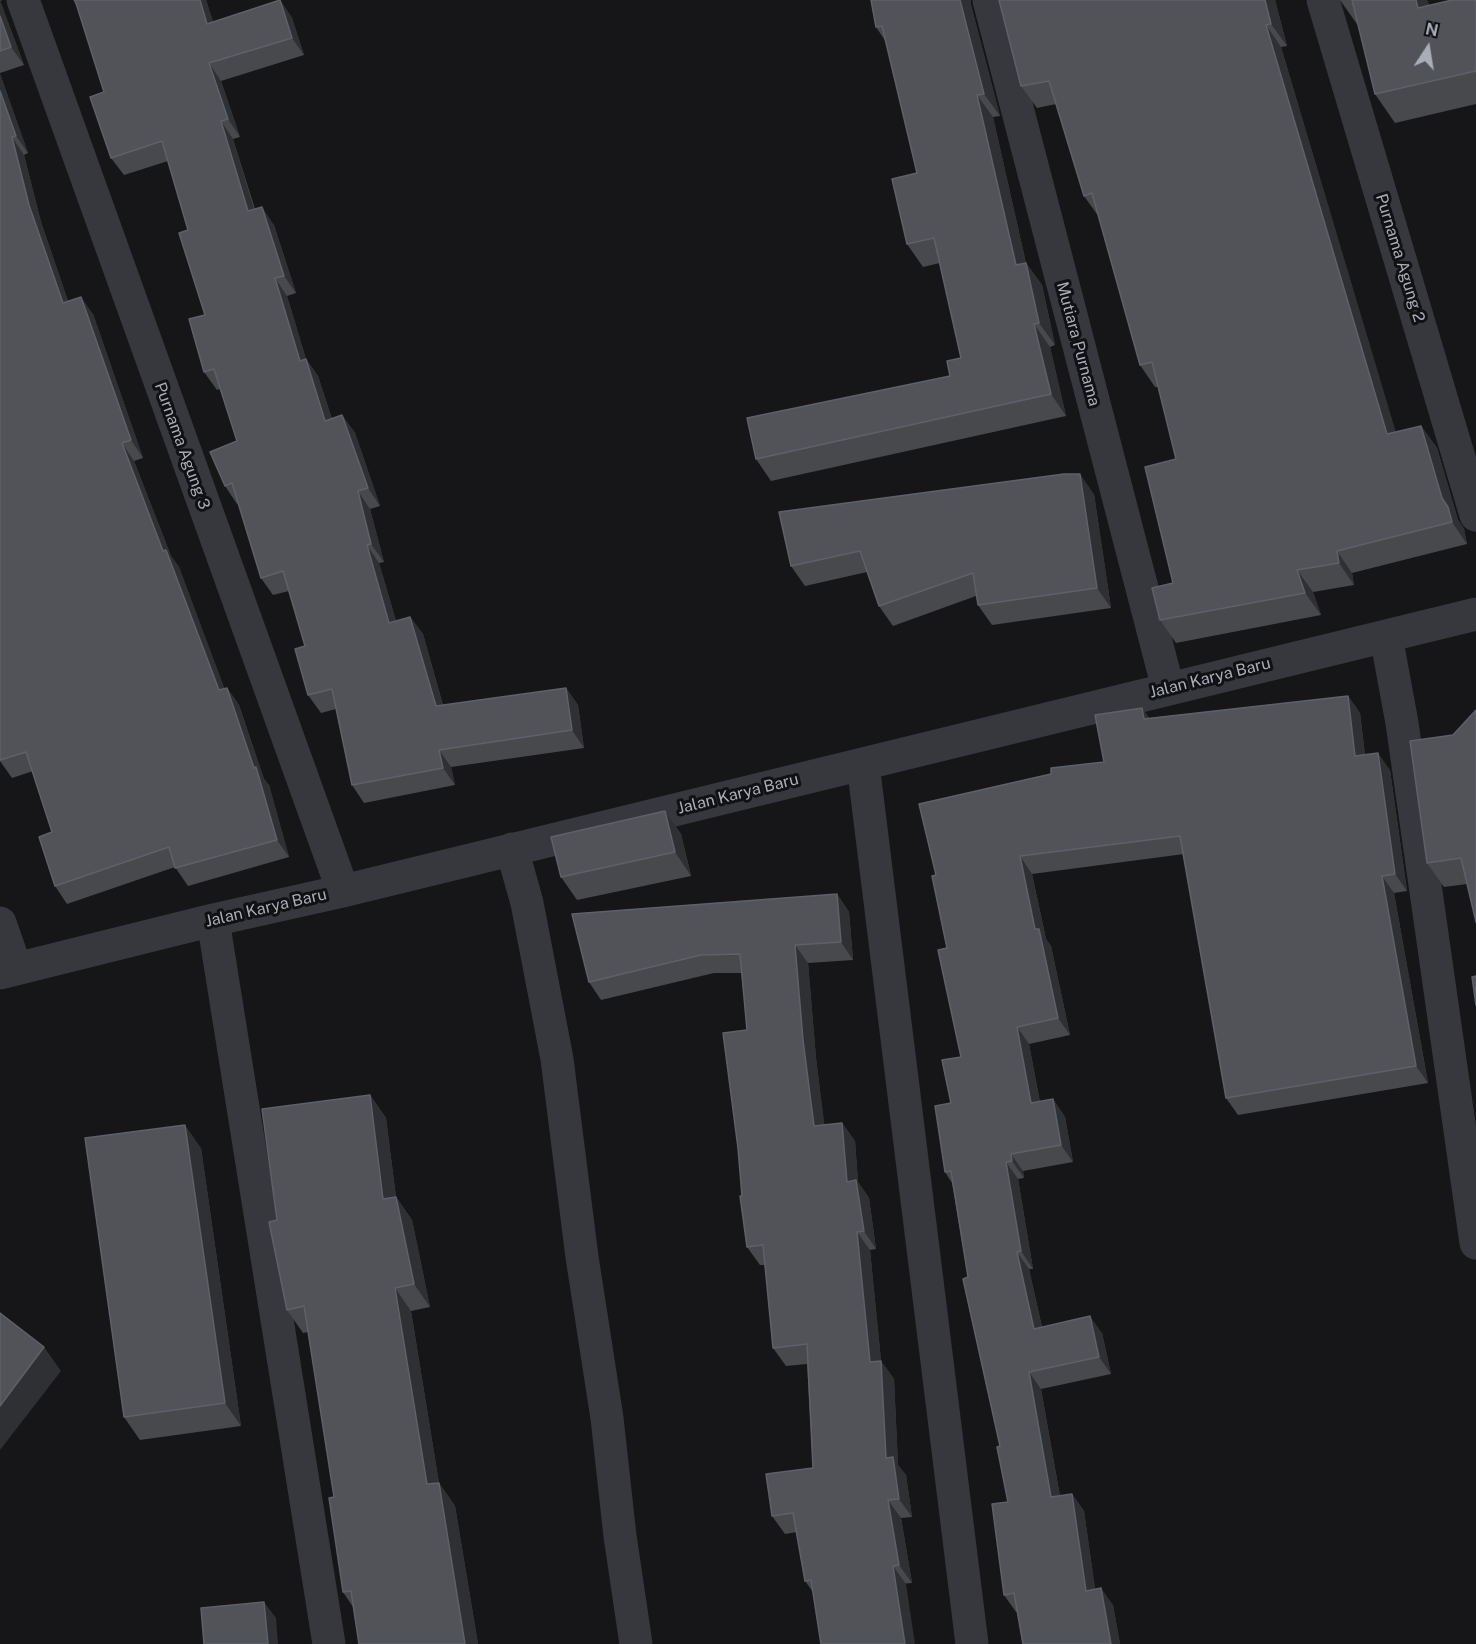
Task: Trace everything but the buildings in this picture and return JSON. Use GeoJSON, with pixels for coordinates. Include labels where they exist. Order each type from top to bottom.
{"type":"FeatureCollection","features":[{"type":"Feature","properties":{"kind":"street","name":"Purnama Agung 3"},"geometry":{"type":"LineString","coordinates":[[22,0],[342,891]]}},
{"type":"Feature","properties":{"kind":"street","name":"Mutiara Purnama"},"geometry":{"type":"LineString","coordinates":[[988,0],[1168,688]]}},
{"type":"Feature","properties":{"kind":"street","name":"Purnama Agung 2"},"geometry":{"type":"LineString","coordinates":[[1323,0],[1476,515]]}},
{"type":"Feature","properties":{"kind":"street","name":"Jalan Karya Baru"},"geometry":{"type":"LineString","coordinates":[[8,971],[1476,614]]}},
{"type":"Feature","properties":{"kind":"street"},"geometry":{"type":"LineString","coordinates":[[1386,636],[1402,723],[1476,1243]]}},
{"type":"Feature","properties":{"kind":"street"},"geometry":{"type":"LineString","coordinates":[[863,764],[972,1644]]}},
{"type":"Feature","properties":{"kind":"street"},"geometry":{"type":"LineString","coordinates":[[512,849],[527,903],[557,1059],[636,1644]]}},
{"type":"Feature","properties":{"kind":"street"},"geometry":{"type":"LineString","coordinates":[[213,920],[329,1644]]}},
{"type":"Feature","properties":{"kind":"street"},"geometry":{"type":"LineString","coordinates":[[0,923],[8,971]]}}]}
